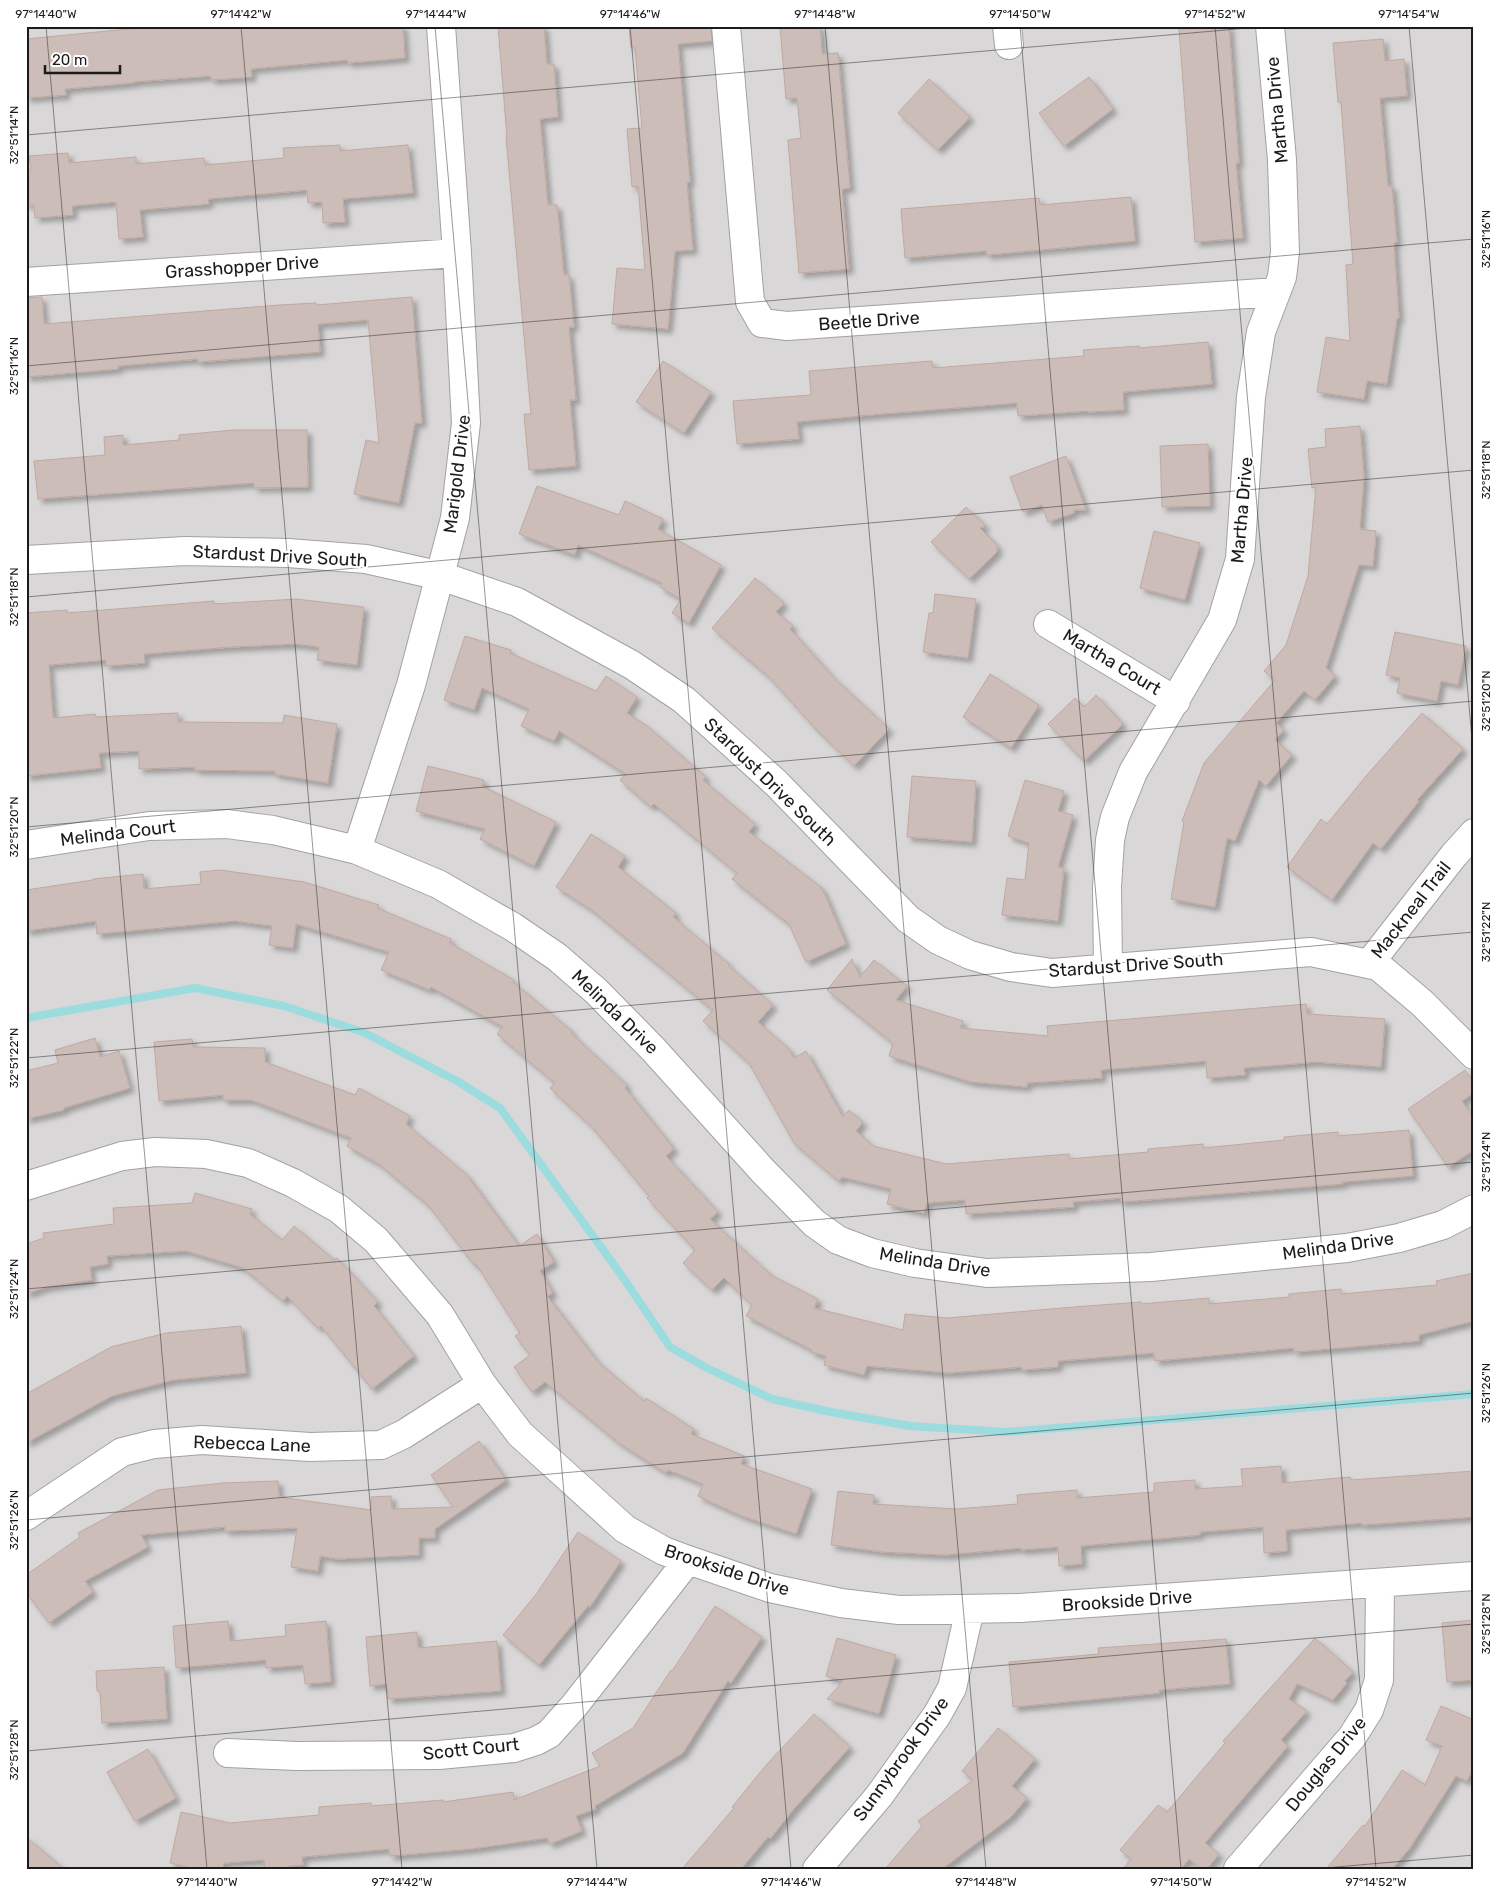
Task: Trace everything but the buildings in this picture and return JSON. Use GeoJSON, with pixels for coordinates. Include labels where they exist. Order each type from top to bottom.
{"type":"FeatureCollection","features":[{"type":"Feature","properties":{"kind":"street","name":"Marigold Drive"},"geometry":{"type":"LineString","coordinates":[[357,850],[411,685],[456,518],[466,423],[457,253],[441,26]]}},
{"type":"Feature","properties":{"kind":"street","name":"Beetle Drive"},"geometry":{"type":"LineString","coordinates":[[726,26],[750,302],[762,323],[786,326],[1276,292]]}},
{"type":"Feature","properties":{"kind":"street","name":"Martha Drive"},"geometry":{"type":"LineString","coordinates":[[1108,968],[1107,887],[1110,840],[1115,817],[1133,772],[1222,620],[1240,559],[1251,397],[1261,332],[1282,277],[1285,252],[1282,160],[1270,26]]}},
{"type":"Feature","properties":{"kind":"street","name":"Grasshopper Drive"},"geometry":{"type":"LineString","coordinates":[[26,282],[457,253]]}},
{"type":"Feature","properties":{"kind":"street","name":"Stardust Drive South"},"geometry":{"type":"LineString","coordinates":[[26,560],[184,551],[288,553],[366,560],[440,576],[517,602],[632,664],[684,700],[776,783],[908,919],[938,940],[970,955],[1011,967],[1052,973],[1312,952],[1369,964],[1378,966],[1422,1002],[1474,1055]]}},
{"type":"Feature","properties":{"kind":"street","name":"Martha Court"},"geometry":{"type":"LineString","coordinates":[[1048,624],[1176,701]]}},
{"type":"Feature","properties":{"kind":"street","name":"Melinda Court"},"geometry":{"type":"LineString","coordinates":[[26,845],[149,826],[227,824],[273,830],[357,850]]}},
{"type":"Feature","properties":{"kind":"street","name":"Mackneal Trail"},"geometry":{"type":"LineString","coordinates":[[1369,964],[1454,855],[1474,833]]}},
{"type":"Feature","properties":{"kind":"street","name":"Melinda Drive"},"geometry":{"type":"LineString","coordinates":[[357,850],[438,884],[513,927],[557,957],[596,990],[653,1049],[762,1170],[814,1223],[838,1240],[872,1253],[915,1263],[988,1273],[1151,1267],[1348,1248],[1399,1238],[1443,1225],[1474,1210]]}},
{"type":"Feature","properties":{"kind":"street","name":"Brookside Drive"},"geometry":{"type":"LineString","coordinates":[[26,1186],[122,1156],[155,1152],[206,1154],[248,1163],[293,1183],[339,1210],[376,1240],[440,1315],[482,1384],[520,1434],[625,1529],[664,1551],[770,1588],[841,1603],[899,1610],[970,1609],[1020,1608],[1474,1576]]}},
{"type":"Feature","properties":{"kind":"street","name":"Rebecca Lane"},"geometry":{"type":"LineString","coordinates":[[26,1516],[122,1452],[154,1444],[202,1440],[310,1447],[381,1445],[404,1434],[482,1384]]}},
{"type":"Feature","properties":{"kind":"street","name":"Scott Court"},"geometry":{"type":"LineString","coordinates":[[228,1752],[297,1756],[439,1755],[514,1748],[536,1741],[549,1734],[574,1706],[688,1560]]}},
{"type":"Feature","properties":{"kind":"street","name":"Douglas Drive"},"geometry":{"type":"LineString","coordinates":[[1238,1869],[1352,1737],[1369,1710],[1379,1680],[1380,1584]]}},
{"type":"Feature","properties":{"kind":"street","name":"Sunnybrook Drive"},"geometry":{"type":"LineString","coordinates":[[816,1869],[879,1796],[937,1715],[952,1688],[970,1609]]}},
{"type":"Feature","properties":{"kind":"shaded area"},"geometry":{"type":"Polygon","coordinates":[[[26,26],[1474,26],[1474,1869],[26,1869],[26,26]]]}},
{"type":"Feature","properties":{"kind":"waterway"},"geometry":{"type":"LineString","coordinates":[[26,1018],[195,988],[284,1006],[365,1033],[457,1081],[500,1108],[622,1276],[670,1347],[705,1367],[772,1399],[910,1426],[1007,1432],[1474,1394]]}}]}
